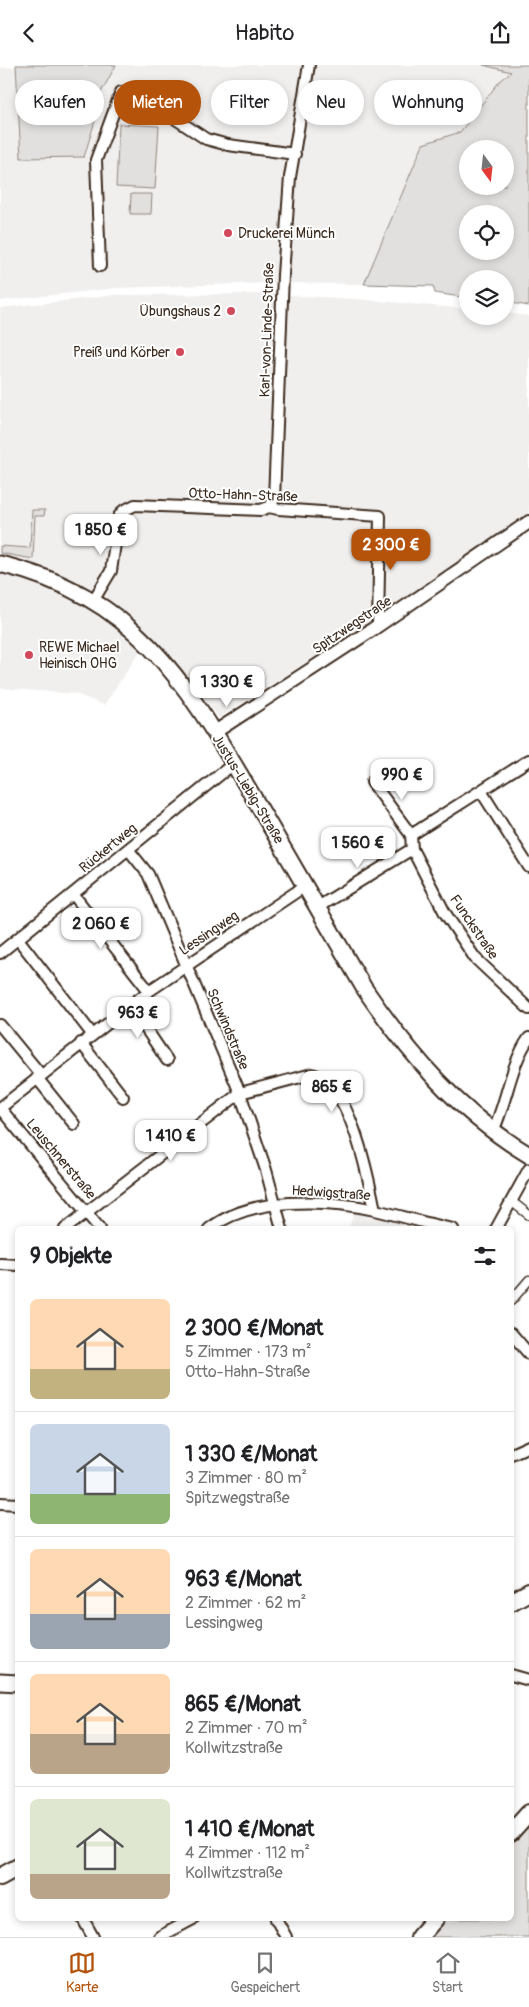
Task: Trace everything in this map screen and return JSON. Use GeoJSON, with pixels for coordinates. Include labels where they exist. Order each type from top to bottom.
{"type":"FeatureCollection","features":[{"type":"Feature","properties":{"kind":"main road","name":"Justus-Liebig-Straße"},"geometry":{"type":"LineString","coordinates":[[0,564],[42,576],[93,601],[120,619],[147,643],[183,683],[215,732],[364,988],[409,1050],[460,1104],[493,1131],[529,1155]]}},
{"type":"Feature","properties":{"kind":"main road"},"geometry":{"type":"LineString","coordinates":[[514,1600],[529,1592]]}},
{"type":"Feature","properties":{"kind":"main road"},"geometry":{"type":"LineString","coordinates":[[0,1682],[15,1683]]}},
{"type":"Feature","properties":{"kind":"main road"},"geometry":{"type":"LineString","coordinates":[[514,1830],[529,1813]]}},
{"type":"Feature","properties":{"kind":"main road"},"geometry":{"type":"LineString","coordinates":[[0,1877],[15,1869]]}},
{"type":"Feature","properties":{"kind":"main road"},"geometry":{"type":"LineString","coordinates":[[419,1937],[433,1921]]}},
{"type":"Feature","properties":{"kind":"street","name":"Karl-von-Linde-Straße"},"geometry":{"type":"LineString","coordinates":[[269,507],[274,499],[283,275],[290,177],[309,65]]}},
{"type":"Feature","properties":{"kind":"street"},"geometry":{"type":"LineString","coordinates":[[100,266],[96,160],[121,92],[156,107],[206,139],[228,145],[295,153]]}},
{"type":"Feature","properties":{"kind":"street","name":"Otto-Hahn-Straße"},"geometry":{"type":"LineString","coordinates":[[93,601],[111,571],[119,517],[129,507],[141,504],[261,509],[269,507],[380,516],[378,626]]}},
{"type":"Feature","properties":{"kind":"street","name":"Spitzwegstraße"},"geometry":{"type":"LineString","coordinates":[[215,732],[378,626],[529,522]]}},
{"type":"Feature","properties":{"kind":"street"},"geometry":{"type":"LineString","coordinates":[[411,835],[529,760]]}},
{"type":"Feature","properties":{"kind":"street","name":"Rückertweg"},"geometry":{"type":"LineString","coordinates":[[0,953],[233,764]]}},
{"type":"Feature","properties":{"kind":"street"},"geometry":{"type":"LineString","coordinates":[[318,907],[412,849],[411,835],[372,782]]}},
{"type":"Feature","properties":{"kind":"street"},"geometry":{"type":"LineString","coordinates":[[481,791],[529,867]]}},
{"type":"Feature","properties":{"kind":"street","name":"Schwindstraße"},"geometry":{"type":"LineString","coordinates":[[128,849],[148,874],[240,1093],[266,1170],[281,1226]]}},
{"type":"Feature","properties":{"kind":"street","name":"Funckstraße"},"geometry":{"type":"LineString","coordinates":[[412,849],[445,913],[475,958],[529,1009]]}},
{"type":"Feature","properties":{"kind":"street","name":"Lessingweg"},"geometry":{"type":"LineString","coordinates":[[0,1108],[92,1033],[149,991],[305,886]]}},
{"type":"Feature","properties":{"kind":"street"},"geometry":{"type":"LineString","coordinates":[[73,894],[149,991]]}},
{"type":"Feature","properties":{"kind":"street"},"geometry":{"type":"LineString","coordinates":[[18,939],[92,1033]]}},
{"type":"Feature","properties":{"kind":"street"},"geometry":{"type":"LineString","coordinates":[[130,1005],[167,1060]]}},
{"type":"Feature","properties":{"kind":"street"},"geometry":{"type":"LineString","coordinates":[[0,1025],[74,1124]]}},
{"type":"Feature","properties":{"kind":"street"},"geometry":{"type":"LineString","coordinates":[[493,1131],[502,1113],[510,1081],[529,1038]]}},
{"type":"Feature","properties":{"kind":"street"},"geometry":{"type":"LineString","coordinates":[[81,1043],[123,1097]]}},
{"type":"Feature","properties":{"kind":"street"},"geometry":{"type":"LineString","coordinates":[[69,1226],[240,1093],[312,1074],[321,1076],[327,1081],[341,1102],[359,1144],[375,1210]]}},
{"type":"Feature","properties":{"kind":"street","name":"Leuschnerstraße"},"geometry":{"type":"LineString","coordinates":[[0,1108],[98,1226]]}},
{"type":"Feature","properties":{"kind":"street"},"geometry":{"type":"LineString","coordinates":[[498,1226],[529,1169]]}},
{"type":"Feature","properties":{"kind":"street"},"geometry":{"type":"LineString","coordinates":[[511,1201],[529,1215]]}},
{"type":"Feature","properties":{"kind":"street","name":"Hedwigstraße"},"geometry":{"type":"LineString","coordinates":[[214,1226],[237,1213],[275,1204],[341,1205],[375,1210],[439,1226]]}},
{"type":"Feature","properties":{"kind":"street"},"geometry":{"type":"LineString","coordinates":[[0,1264],[15,1265]]}},
{"type":"Feature","properties":{"kind":"street"},"geometry":{"type":"LineString","coordinates":[[514,1298],[529,1280]]}},
{"type":"Feature","properties":{"kind":"street"},"geometry":{"type":"LineString","coordinates":[[514,1336],[529,1354]]}},
{"type":"Feature","properties":{"kind":"street"},"geometry":{"type":"LineString","coordinates":[[514,1453],[529,1447]]}},
{"type":"Feature","properties":{"kind":"street"},"geometry":{"type":"LineString","coordinates":[[0,1503],[15,1504]]}},
{"type":"Feature","properties":{"kind":"street"},"geometry":{"type":"LineString","coordinates":[[514,1676],[529,1680]]}},
{"type":"Feature","properties":{"kind":"street"},"geometry":{"type":"LineString","coordinates":[[84,1921],[93,1937]]}},
{"type":"Feature","properties":{"kind":"street"},"geometry":{"type":"LineString","coordinates":[[159,1937],[189,1921]]}},
{"type":"Feature","properties":{"kind":"street"},"geometry":{"type":"LineString","coordinates":[[277,1921],[286,1937]]}},
{"type":"Feature","properties":{"kind":"shaded area"},"geometry":{"type":"Polygon","coordinates":[[[16,65],[116,65],[104,87],[104,80],[17,80],[16,65]]]}},
{"type":"Feature","properties":{"kind":"shaded area"},"geometry":{"type":"Polygon","coordinates":[[[115,65],[483,65],[511,72],[499,82],[482,104],[482,80],[374,80],[374,125],[466,125],[460,133],[423,144],[364,284],[268,283],[116,288],[0,301],[0,68],[16,67],[15,125],[19,125],[21,158],[84,157],[94,125],[104,125],[104,86],[115,65]]]}},
{"type":"Feature","properties":{"kind":"shaded area"},"geometry":{"type":"Polygon","coordinates":[[[483,65],[529,65],[529,306],[514,304],[514,270],[459,270],[459,297],[435,293],[433,286],[364,284],[423,144],[460,132],[465,125],[482,125],[482,104],[499,82],[511,72],[483,65]]]}},
{"type":"Feature","properties":{"kind":"shaded area"},"geometry":{"type":"Polygon","coordinates":[[[19,125],[94,125],[84,157],[21,158],[19,125]]]}},
{"type":"Feature","properties":{"kind":"shaded area"},"geometry":{"type":"Polygon","coordinates":[[[119,125],[159,126],[155,189],[116,187],[119,125]]]}},
{"type":"Feature","properties":{"kind":"shaded area"},"geometry":{"type":"Polygon","coordinates":[[[131,194],[152,194],[151,214],[130,214],[131,194]]]}},
{"type":"Feature","properties":{"kind":"shaded area"},"geometry":{"type":"Polygon","coordinates":[[[268,294],[356,299],[459,308],[459,325],[514,325],[514,314],[529,316],[529,512],[374,619],[219,718],[190,679],[151,635],[104,705],[76,694],[0,688],[0,308],[116,295],[268,294]]]}},
{"type":"Feature","properties":{"kind":"shaded area"},"geometry":{"type":"Polygon","coordinates":[[[32,510],[45,510],[44,516],[35,516],[33,559],[0,553],[0,546],[30,548],[32,510]]]}},
{"type":"Feature","properties":{"kind":"shaded area"},"geometry":{"type":"Polygon","coordinates":[[[355,1212],[421,1226],[349,1226],[355,1212]]]}},
{"type":"Feature","properties":{"kind":"shaded area"},"geometry":{"type":"Polygon","coordinates":[[[529,1826],[529,1937],[428,1937],[441,1921],[514,1921],[514,1841],[529,1826]]]}},
{"type":"Feature","properties":{"kind":"place","name":"Druckerei Münch"},"geometry":{"type":"Point","coordinates":[228,233]}},
{"type":"Feature","properties":{"kind":"place","name":"Übungshaus 2"},"geometry":{"type":"Point","coordinates":[231,311]}},
{"type":"Feature","properties":{"kind":"place","name":"Preiß und Körber"},"geometry":{"type":"Point","coordinates":[180,352]}},
{"type":"Feature","properties":{"kind":"place","name":"REWE Michael Heinisch OHG"},"geometry":{"type":"Point","coordinates":[29,655]}}]}
